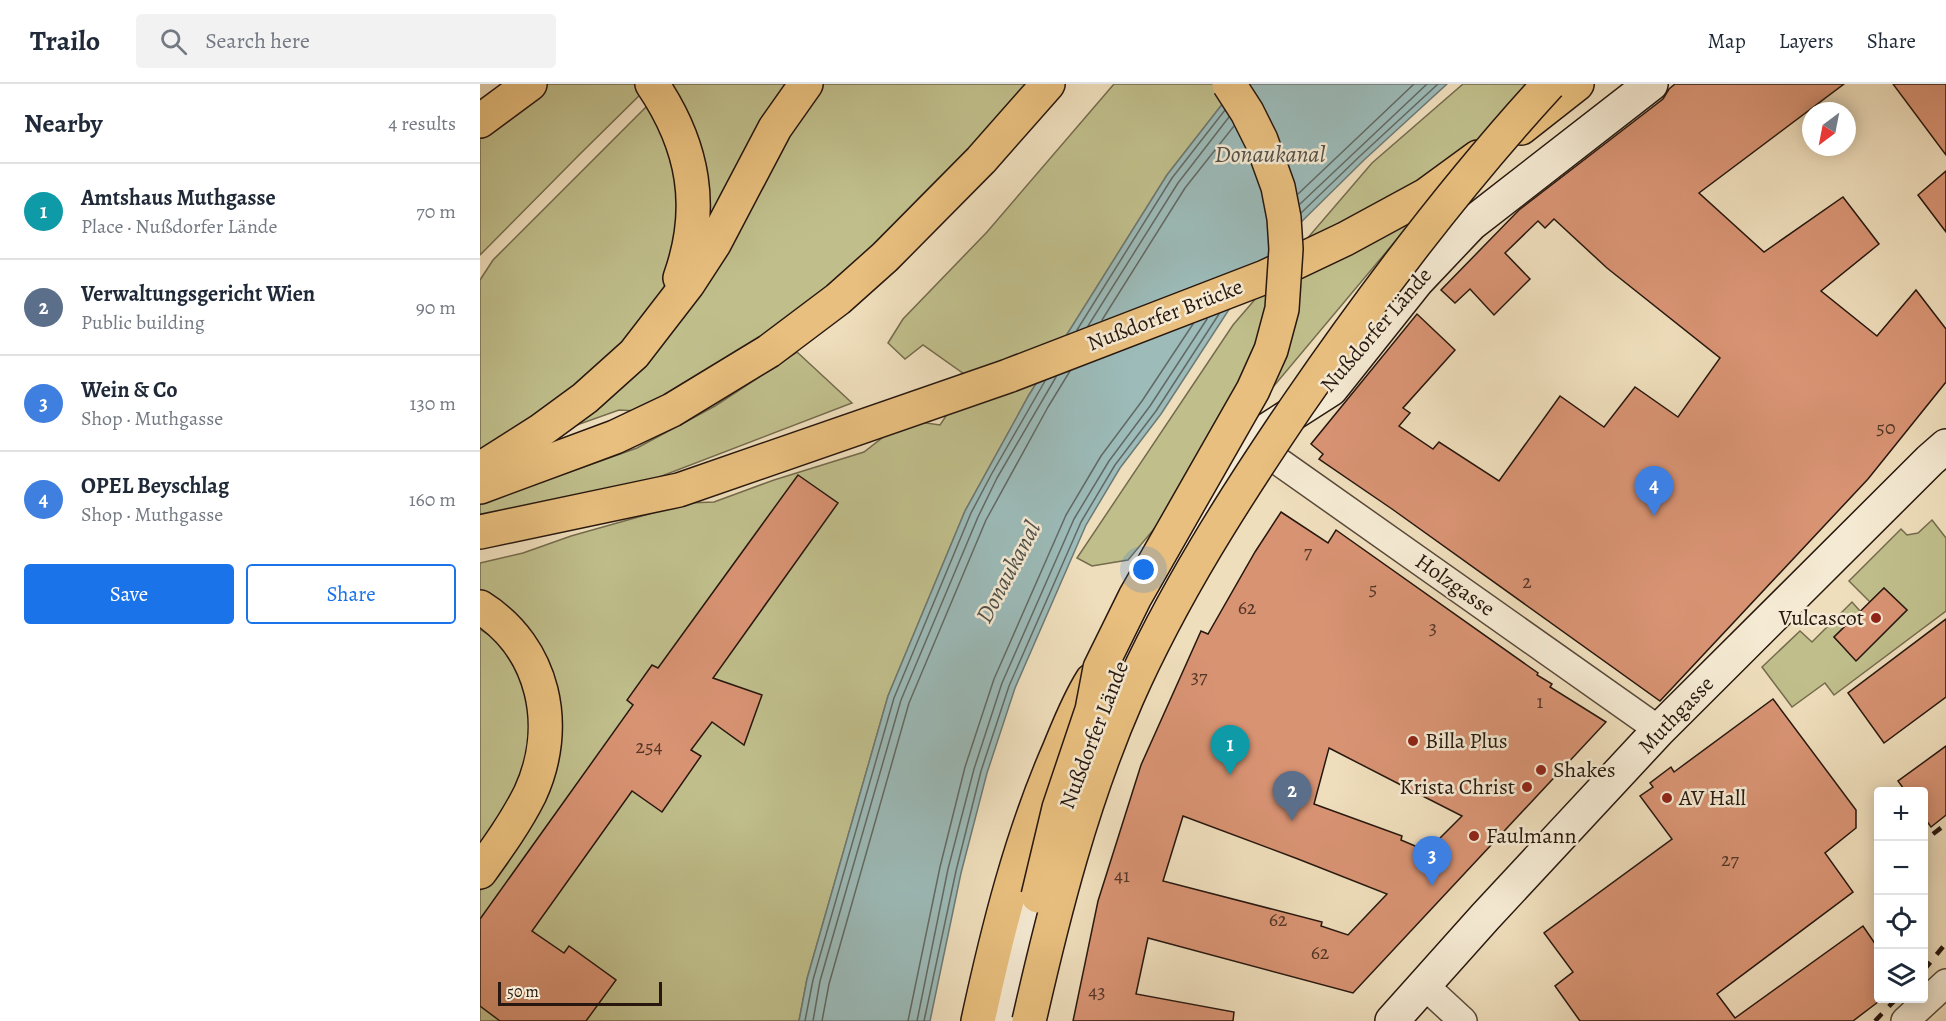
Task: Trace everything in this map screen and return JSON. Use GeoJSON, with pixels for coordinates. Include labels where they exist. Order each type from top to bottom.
{"type":"FeatureCollection","features":[{"type":"Feature","properties":{"kind":"highway"},"geometry":{"type":"LineString","coordinates":[[480,121],[530,84]]}},
{"type":"Feature","properties":{"kind":"highway"},"geometry":{"type":"LineString","coordinates":[[652,84],[682,138],[690,170],[693,198],[693,228],[688,256],[666,313]]}},
{"type":"Feature","properties":{"kind":"highway"},"geometry":{"type":"LineString","coordinates":[[480,469],[540,431],[585,398],[634,354],[688,284],[714,244],[775,128],[806,84]]}},
{"type":"Feature","properties":{"kind":"highway"},"geometry":{"type":"LineString","coordinates":[[978,1021],[1005,903],[1048,774],[1077,707],[1100,668],[1136,597],[1253,390],[1271,350],[1282,309],[1286,249],[1284,218],[1278,187],[1261,140],[1229,84]]}},
{"type":"Feature","properties":{"kind":"highway"},"geometry":{"type":"LineString","coordinates":[[1029,1021],[1048,937],[1094,781],[1151,646],[1185,582],[1244,484],[1385,282],[1517,118],[1550,84]]}},
{"type":"Feature","properties":{"kind":"highway","name":"Nußdorfer Brücke"},"geometry":{"type":"LineString","coordinates":[[480,532],[679,490],[1008,376],[1265,277],[1346,239],[1426,195],[1535,118],[1577,84]]}},
{"type":"Feature","properties":{"kind":"highway"},"geometry":{"type":"LineString","coordinates":[[480,487],[615,437],[672,410],[769,351],[838,299],[885,257],[981,160],[1043,90]]}},
{"type":"Feature","properties":{"kind":"highway"},"geometry":{"type":"LineString","coordinates":[[480,872],[521,812],[531,792],[539,768],[545,725],[544,700],[538,676],[528,654],[515,638],[484,610]]}},
{"type":"Feature","properties":{"kind":"highway"},"geometry":{"type":"LineString","coordinates":[[1023,1021],[1028,954],[1038,895],[1059,808],[1092,710],[1100,668]]}},
{"type":"Feature","properties":{"kind":"street","name":"Nußdorfer Lände"},"geometry":{"type":"LineString","coordinates":[[1009,1021],[1021,960],[1061,821],[1122,662],[1171,566],[1250,441],[1331,389],[1417,281],[1471,224],[1651,84]]}},
{"type":"Feature","properties":{"kind":"street","name":"Holzgasse"},"geometry":{"type":"LineString","coordinates":[[1250,441],[1659,730]]}},
{"type":"Feature","properties":{"kind":"street","name":"Muthgasse"},"geometry":{"type":"LineString","coordinates":[[1392,1021],[1659,730],[1946,446]]}},
{"type":"Feature","properties":{"kind":"street"},"geometry":{"type":"LineString","coordinates":[[1905,1021],[1946,983]]}},
{"type":"Feature","properties":{"kind":"street"},"geometry":{"type":"LineString","coordinates":[[1424,985],[1463,1021]]}},
{"type":"Feature","properties":{"kind":"shaded area"},"geometry":{"type":"Polygon","coordinates":[[[548,84],[651,84],[480,255],[480,137],[548,84]]]}},
{"type":"Feature","properties":{"kind":"shaded area"},"geometry":{"type":"Polygon","coordinates":[[[669,84],[792,84],[705,236],[680,175],[674,261],[661,296],[635,335],[577,389],[487,447],[480,449],[480,280],[493,260],[669,84]]]}},
{"type":"Feature","properties":{"kind":"shaded area"},"geometry":{"type":"Polygon","coordinates":[[[820,84],[1027,84],[903,220],[840,277],[779,327],[726,362],[637,411],[619,410],[560,431],[820,84]]]}},
{"type":"Feature","properties":{"kind":"shaded area"},"geometry":{"type":"Polygon","coordinates":[[[1114,84],[1238,84],[1167,175],[1029,395],[965,511],[888,696],[807,979],[799,1021],[480,1021],[480,891],[506,855],[555,738],[480,594],[480,563],[523,553],[571,536],[688,503],[714,502],[774,480],[864,452],[905,420],[940,425],[971,379],[923,345],[905,359],[888,343],[903,319],[987,232],[1114,84]]]}},
{"type":"Feature","properties":{"kind":"shaded area"},"geometry":{"type":"Polygon","coordinates":[[[1463,84],[1527,84],[1128,560],[1092,566],[1077,558],[1233,325],[1372,163],[1463,84]]]}},
{"type":"Feature","properties":{"kind":"shaded area"},"geometry":{"type":"Polygon","coordinates":[[[797,352],[852,403],[654,479],[480,519],[480,504],[637,448],[715,406],[797,352]]]}},
{"type":"Feature","properties":{"kind":"shaded area"},"geometry":{"type":"Polygon","coordinates":[[[1932,520],[1946,538],[1946,611],[1834,695],[1825,683],[1792,707],[1762,667],[1800,631],[1812,642],[1852,602],[1860,611],[1834,637],[1857,660],[1907,610],[1884,588],[1870,602],[1849,581],[1901,529],[1907,535],[1918,533],[1932,520]]]}},
{"type":"Feature","properties":{"kind":"shaded area"},"geometry":{"type":"Polygon","coordinates":[[[480,629],[493,638],[521,676],[532,719],[523,779],[480,850],[480,629]]]}},
{"type":"Feature","properties":{"kind":"water","name":"Donaukanal"},"geometry":{"type":"Polygon","coordinates":[[[1238,84],[1447,84],[1364,160],[1287,236],[1228,311],[1161,414],[1120,468],[1086,525],[1015,688],[987,773],[961,873],[930,1021],[799,1021],[807,979],[888,696],[965,511],[1029,395],[1167,175],[1238,84]]]}},
{"type":"Feature","properties":{"kind":"building"},"geometry":{"type":"Polygon","coordinates":[[[1675,84],[1844,84],[1820,102],[1802,102],[1802,116],[1699,193],[1764,252],[1843,197],[1879,244],[1821,291],[1877,336],[1916,290],[1946,329],[1946,382],[1868,479],[1660,701],[1319,459],[1323,454],[1311,444],[1417,314],[1455,350],[1403,408],[1410,413],[1399,426],[1433,449],[1439,442],[1499,481],[1560,396],[1604,427],[1635,387],[1678,417],[1720,358],[1607,268],[1554,219],[1545,228],[1538,221],[1505,253],[1530,279],[1494,315],[1470,289],[1455,303],[1441,290],[1519,210],[1663,99],[1675,84]]]}},
{"type":"Feature","properties":{"kind":"building"},"geometry":{"type":"Polygon","coordinates":[[[1893,84],[1946,84],[1946,155],[1893,84]]]}},
{"type":"Feature","properties":{"kind":"building"},"geometry":{"type":"Polygon","coordinates":[[[1946,171],[1946,232],[1918,195],[1946,171]]]}},
{"type":"Feature","properties":{"kind":"building"},"geometry":{"type":"Polygon","coordinates":[[[798,475],[838,503],[713,678],[762,695],[744,745],[712,722],[691,750],[701,756],[662,812],[632,791],[532,931],[564,953],[569,946],[616,980],[586,1021],[500,1021],[480,1006],[480,919],[633,705],[627,700],[652,665],[658,668],[798,475]]]}},
{"type":"Feature","properties":{"kind":"building"},"geometry":{"type":"Polygon","coordinates":[[[1281,512],[1328,543],[1336,530],[1538,673],[1537,675],[1552,684],[1550,687],[1606,722],[1353,993],[1148,938],[1136,994],[1234,1012],[1233,1021],[1073,1021],[1098,901],[1141,765],[1201,631],[1208,634],[1281,512]],[[1329,748],[1314,804],[1402,836],[1401,840],[1427,851],[1462,816],[1401,785],[1329,748]],[[1183,816],[1163,881],[1322,922],[1321,926],[1348,935],[1387,894],[1298,859],[1183,816]]]}},
{"type":"Feature","properties":{"kind":"building"},"geometry":{"type":"Polygon","coordinates":[[[1884,588],[1907,610],[1856,661],[1834,637],[1884,588]]]}},
{"type":"Feature","properties":{"kind":"building"},"geometry":{"type":"Polygon","coordinates":[[[1946,619],[1946,697],[1884,743],[1848,693],[1946,619]]]}},
{"type":"Feature","properties":{"kind":"building"},"geometry":{"type":"Polygon","coordinates":[[[1773,699],[1856,810],[1856,828],[1825,853],[1853,892],[1717,994],[1735,1018],[1863,926],[1874,942],[1874,1003],[1877,1003],[1853,1021],[1580,1021],[1555,986],[1573,972],[1544,933],[1672,839],[1640,796],[1653,787],[1650,783],[1671,767],[1674,772],[1773,699]]]}},
{"type":"Feature","properties":{"kind":"building"},"geometry":{"type":"Polygon","coordinates":[[[1946,746],[1946,815],[1931,827],[1928,823],[1928,787],[1902,787],[1898,781],[1946,746]]]}},
{"type":"Feature","properties":{"kind":"railway"},"geometry":{"type":"LineString","coordinates":[[1933,834],[1946,824]]}},
{"type":"Feature","properties":{"kind":"railway"},"geometry":{"type":"LineString","coordinates":[[1928,965],[1946,943]]}},
{"type":"Feature","properties":{"kind":"railway"},"geometry":{"type":"LineString","coordinates":[[1875,1021],[1892,1003]]}},
{"type":"Feature","properties":{"kind":"place","name":"OPEL Beyschlag"},"geometry":{"type":"Point","coordinates":[1654,516]}},
{"type":"Feature","properties":{"kind":"place","name":"Vulcascot"},"geometry":{"type":"Point","coordinates":[1876,618]}},
{"type":"Feature","properties":{"kind":"place","name":"Billa Plus"},"geometry":{"type":"Point","coordinates":[1413,741]}},
{"type":"Feature","properties":{"kind":"place","name":"Shakes"},"geometry":{"type":"Point","coordinates":[1541,770]}},
{"type":"Feature","properties":{"kind":"place","name":"Amtshaus Muthgasse"},"geometry":{"type":"Point","coordinates":[1230,775]}},
{"type":"Feature","properties":{"kind":"place","name":"Krista Christ"},"geometry":{"type":"Point","coordinates":[1527,787]}},
{"type":"Feature","properties":{"kind":"place","name":"AV Hall"},"geometry":{"type":"Point","coordinates":[1667,798]}},
{"type":"Feature","properties":{"kind":"place","name":"Verwaltungsgericht Wien"},"geometry":{"type":"Point","coordinates":[1292,821]}},
{"type":"Feature","properties":{"kind":"place","name":"Faulmann"},"geometry":{"type":"Point","coordinates":[1474,836]}},
{"type":"Feature","properties":{"kind":"place","name":"Wein & Co"},"geometry":{"type":"Point","coordinates":[1432,886]}}]}
